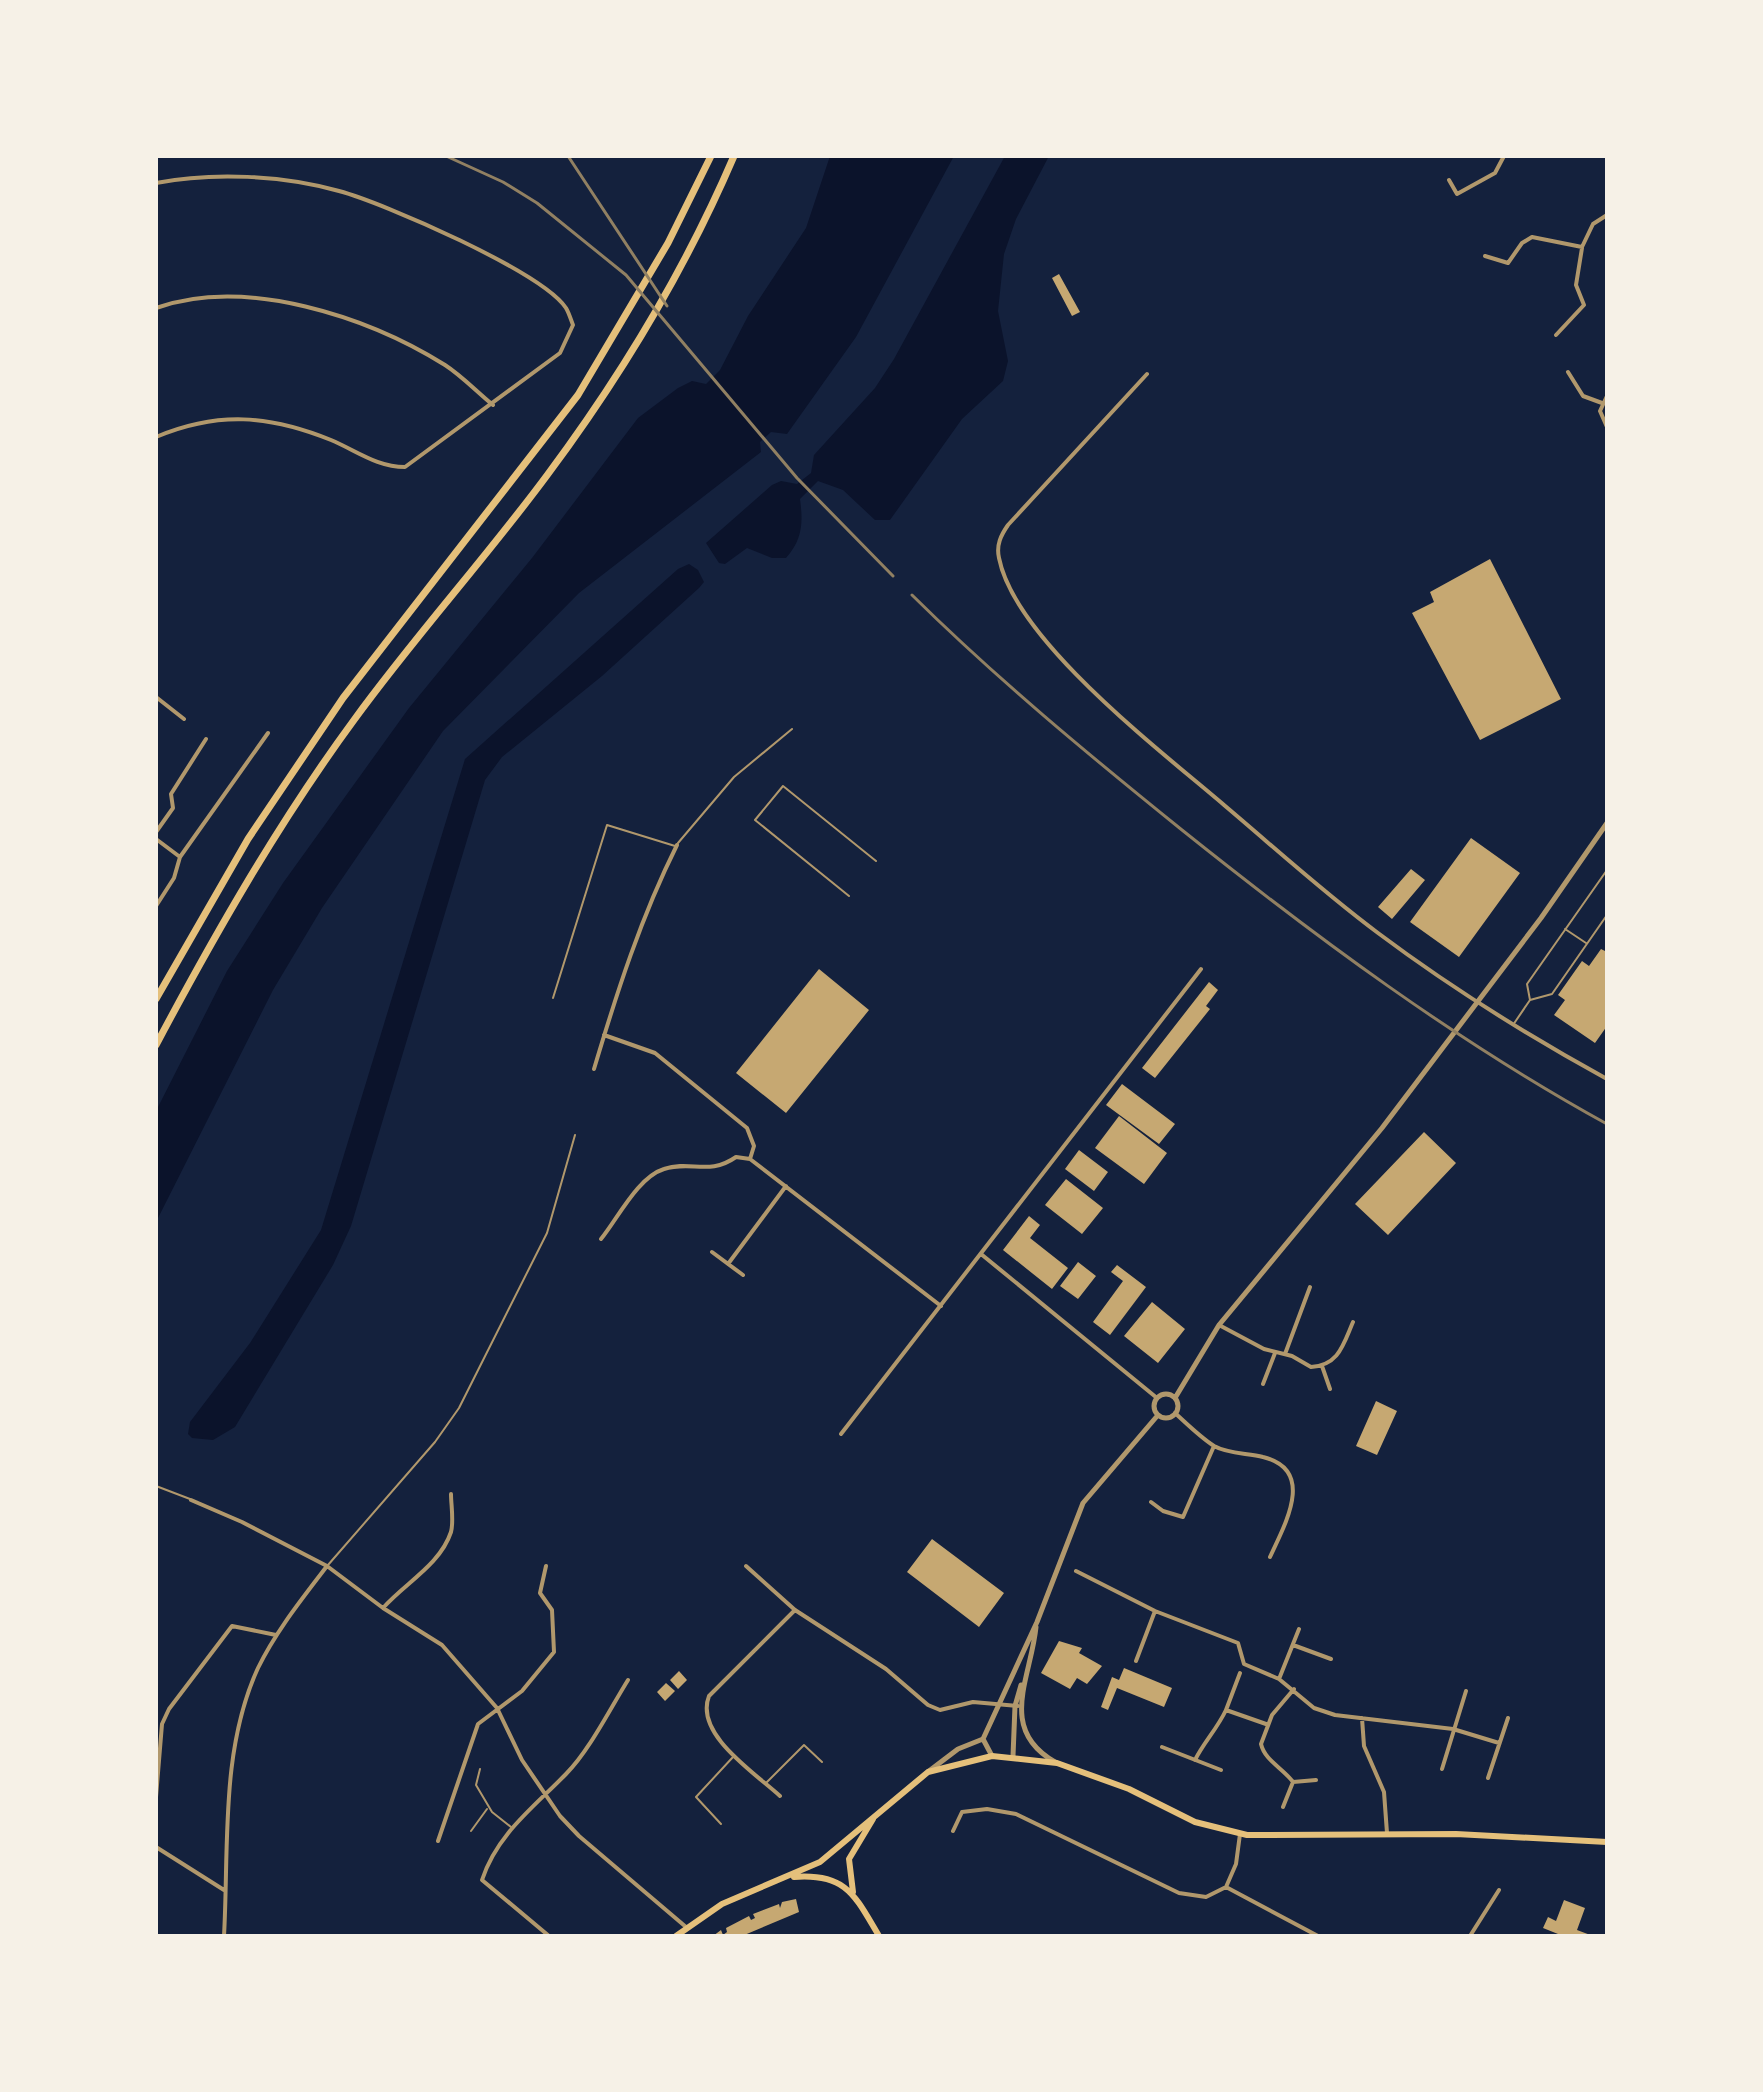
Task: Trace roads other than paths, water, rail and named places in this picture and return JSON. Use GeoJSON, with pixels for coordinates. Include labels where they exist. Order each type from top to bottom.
{"type":"FeatureCollection","features":[{"type":"Feature","properties":{"kind":"highway"},"geometry":{"type":"LineString","coordinates":[[156,999],[248,839],[343,698],[569,406],[635,303],[711,156]]}},
{"type":"Feature","properties":{"kind":"highway"},"geometry":{"type":"LineString","coordinates":[[156,1045],[196,969],[266,853],[353,722],[597,407],[680,265],[734,156]]}},
{"type":"Feature","properties":{"kind":"main road"},"geometry":{"type":"LineString","coordinates":[[676,1936],[722,1904],[791,1877],[829,1856],[877,1812],[928,1772],[992,1756],[1057,1763],[1129,1789],[1195,1822],[1240,1834],[1272,1837],[1387,1833],[1607,1842]]}},
{"type":"Feature","properties":{"kind":"main road"},"geometry":{"type":"LineString","coordinates":[[877,1812],[849,1859],[853,1893],[879,1936]]}},
{"type":"Feature","properties":{"kind":"main road"},"geometry":{"type":"LineString","coordinates":[[791,1877],[827,1878],[853,1893]]}},
{"type":"Feature","properties":{"kind":"street"},"geometry":{"type":"LineString","coordinates":[[1449,180],[1457,194],[1495,173],[1504,156]]}},
{"type":"Feature","properties":{"kind":"street"},"geometry":{"type":"LineString","coordinates":[[156,183],[249,179],[339,191],[472,246],[552,296],[566,307],[573,325],[560,353],[405,467],[385,467],[332,440],[291,427],[246,419],[192,422],[156,437]]}},
{"type":"Feature","properties":{"kind":"street"},"geometry":{"type":"LineString","coordinates":[[1556,335],[1584,305],[1576,285],[1582,247],[1593,224],[1607,215]]}},
{"type":"Feature","properties":{"kind":"street"},"geometry":{"type":"LineString","coordinates":[[1485,256],[1508,263],[1522,243],[1535,237],[1582,247]]}},
{"type":"Feature","properties":{"kind":"street"},"geometry":{"type":"LineString","coordinates":[[156,308],[219,298],[265,300],[356,321],[406,343],[448,367],[493,405]]}},
{"type":"Feature","properties":{"kind":"street"},"geometry":{"type":"LineString","coordinates":[[1568,372],[1583,396],[1602,403]]}},
{"type":"Feature","properties":{"kind":"street"},"geometry":{"type":"LineString","coordinates":[[1147,374],[1008,525],[999,539],[998,556],[1005,578],[1031,621],[1130,724],[1377,933],[1512,1026],[1607,1079]]}},
{"type":"Feature","properties":{"kind":"street"},"geometry":{"type":"LineString","coordinates":[[1607,396],[1602,403],[1601,415],[1607,427]]}},
{"type":"Feature","properties":{"kind":"street"},"geometry":{"type":"LineString","coordinates":[[156,697],[184,719]]}},
{"type":"Feature","properties":{"kind":"street"},"geometry":{"type":"LineString","coordinates":[[156,906],[174,878],[180,857],[268,733]]}},
{"type":"Feature","properties":{"kind":"street"},"geometry":{"type":"LineString","coordinates":[[156,832],[173,808],[171,794],[206,739]]}},
{"type":"Feature","properties":{"kind":"street"},"geometry":{"type":"LineString","coordinates":[[1175,1398],[1219,1325],[1382,1128],[1436,1053],[1500,973],[1607,823]]}},
{"type":"Feature","properties":{"kind":"street"},"geometry":{"type":"LineString","coordinates":[[156,839],[180,857]]}},
{"type":"Feature","properties":{"kind":"street"},"geometry":{"type":"LineString","coordinates":[[594,1069],[643,917],[676,846]]}},
{"type":"Feature","properties":{"kind":"street"},"geometry":{"type":"LineString","coordinates":[[841,1434],[1201,969]]}},
{"type":"Feature","properties":{"kind":"street"},"geometry":{"type":"LineString","coordinates":[[604,1035],[655,1053],[747,1128],[754,1146],[750,1159]]}},
{"type":"Feature","properties":{"kind":"street"},"geometry":{"type":"LineString","coordinates":[[601,1239],[651,1175],[673,1167],[722,1167],[736,1157],[750,1159],[941,1306]]}},
{"type":"Feature","properties":{"kind":"street"},"geometry":{"type":"LineString","coordinates":[[728,1264],[786,1186]]}},
{"type":"Feature","properties":{"kind":"street"},"geometry":{"type":"LineString","coordinates":[[712,1252],[743,1275]]}},
{"type":"Feature","properties":{"kind":"street"},"geometry":{"type":"LineString","coordinates":[[981,1254],[1157,1398]]}},
{"type":"Feature","properties":{"kind":"street"},"geometry":{"type":"LineString","coordinates":[[1285,1354],[1310,1287]]}},
{"type":"Feature","properties":{"kind":"street"},"geometry":{"type":"LineString","coordinates":[[1219,1325],[1275,1353],[1285,1354],[1303,1364],[1322,1366],[1339,1355],[1353,1322]]}},
{"type":"Feature","properties":{"kind":"street"},"geometry":{"type":"LineString","coordinates":[[1263,1384],[1275,1353]]}},
{"type":"Feature","properties":{"kind":"street"},"geometry":{"type":"LineString","coordinates":[[1322,1366],[1330,1389]]}},
{"type":"Feature","properties":{"kind":"street"},"geometry":{"type":"LineString","coordinates":[[1166,1394],[1175,1398],[1178,1405],[1175,1413],[1168,1417],[1158,1415],[1154,1407],[1157,1398],[1166,1394]]}},
{"type":"Feature","properties":{"kind":"street"},"geometry":{"type":"LineString","coordinates":[[1175,1413],[1214,1446],[1266,1457],[1281,1465],[1293,1484],[1294,1503],[1270,1557]]}},
{"type":"Feature","properties":{"kind":"street"},"geometry":{"type":"LineString","coordinates":[[928,1772],[958,1749],[983,1739],[1037,1622],[1083,1503],[1158,1415]]}},
{"type":"Feature","properties":{"kind":"street"},"geometry":{"type":"LineString","coordinates":[[1151,1502],[1163,1511],[1183,1517],[1214,1446]]}},
{"type":"Feature","properties":{"kind":"street"},"geometry":{"type":"LineString","coordinates":[[383,1608],[402,1586],[431,1566],[452,1531],[451,1494]]}},
{"type":"Feature","properties":{"kind":"street"},"geometry":{"type":"LineString","coordinates":[[191,1500],[242,1522],[327,1566],[383,1608],[442,1645],[497,1708],[543,1793],[579,1836],[686,1927]]}},
{"type":"Feature","properties":{"kind":"street"},"geometry":{"type":"LineString","coordinates":[[224,1936],[236,1740],[251,1684],[276,1635],[327,1566]]}},
{"type":"Feature","properties":{"kind":"street"},"geometry":{"type":"LineString","coordinates":[[438,1841],[478,1724],[522,1691],[554,1652],[552,1610],[540,1593],[546,1566]]}},
{"type":"Feature","properties":{"kind":"street"},"geometry":{"type":"LineString","coordinates":[[746,1566],[795,1610],[886,1669],[928,1705],[940,1710],[973,1702],[1018,1706]]}},
{"type":"Feature","properties":{"kind":"street"},"geometry":{"type":"LineString","coordinates":[[1076,1571],[1155,1611],[1238,1643],[1244,1664],[1279,1679],[1314,1708],[1335,1715],[1453,1729],[1499,1743]]}},
{"type":"Feature","properties":{"kind":"street"},"geometry":{"type":"LineString","coordinates":[[780,1796],[709,1728],[705,1707],[709,1696],[795,1610]]}},
{"type":"Feature","properties":{"kind":"street"},"geometry":{"type":"LineString","coordinates":[[1136,1661],[1155,1611]]}},
{"type":"Feature","properties":{"kind":"street"},"geometry":{"type":"LineString","coordinates":[[1013,1756],[1018,1706],[1037,1622]]}},
{"type":"Feature","properties":{"kind":"street"},"geometry":{"type":"LineString","coordinates":[[156,1797],[166,1713],[232,1626],[276,1635]]}},
{"type":"Feature","properties":{"kind":"street"},"geometry":{"type":"LineString","coordinates":[[1279,1679],[1299,1629]]}},
{"type":"Feature","properties":{"kind":"street"},"geometry":{"type":"LineString","coordinates":[[1293,1645],[1331,1659]]}},
{"type":"Feature","properties":{"kind":"street"},"geometry":{"type":"LineString","coordinates":[[1195,1760],[1202,1746],[1216,1733],[1240,1673]]}},
{"type":"Feature","properties":{"kind":"street"},"geometry":{"type":"LineString","coordinates":[[549,1936],[482,1880],[490,1857],[543,1793],[568,1773],[628,1680]]}},
{"type":"Feature","properties":{"kind":"street"},"geometry":{"type":"LineString","coordinates":[[1294,1689],[1266,1724],[1261,1744],[1263,1752],[1293,1782],[1316,1780]]}},
{"type":"Feature","properties":{"kind":"street"},"geometry":{"type":"LineString","coordinates":[[1442,1769],[1466,1691]]}},
{"type":"Feature","properties":{"kind":"street"},"geometry":{"type":"LineString","coordinates":[[1018,1706],[1023,1728],[1032,1744],[1057,1763]]}},
{"type":"Feature","properties":{"kind":"street"},"geometry":{"type":"LineString","coordinates":[[1226,1710],[1266,1724]]}},
{"type":"Feature","properties":{"kind":"street"},"geometry":{"type":"LineString","coordinates":[[1362,1718],[1364,1746],[1384,1792],[1387,1833]]}},
{"type":"Feature","properties":{"kind":"street"},"geometry":{"type":"LineString","coordinates":[[1488,1778],[1508,1718]]}},
{"type":"Feature","properties":{"kind":"street"},"geometry":{"type":"LineString","coordinates":[[983,1739],[992,1756]]}},
{"type":"Feature","properties":{"kind":"street"},"geometry":{"type":"LineString","coordinates":[[1162,1747],[1221,1770]]}},
{"type":"Feature","properties":{"kind":"street"},"geometry":{"type":"LineString","coordinates":[[1283,1807],[1293,1782]]}},
{"type":"Feature","properties":{"kind":"street"},"geometry":{"type":"LineString","coordinates":[[953,1831],[962,1812],[1003,1810],[1028,1819],[1164,1888],[1196,1897],[1226,1887],[1318,1936]]}},
{"type":"Feature","properties":{"kind":"street"},"geometry":{"type":"LineString","coordinates":[[1226,1887],[1236,1864],[1240,1834]]}},
{"type":"Feature","properties":{"kind":"street"},"geometry":{"type":"LineString","coordinates":[[156,1847],[216,1888],[225,1890]]}},
{"type":"Feature","properties":{"kind":"street"},"geometry":{"type":"LineString","coordinates":[[1470,1936],[1499,1890]]}},
{"type":"Feature","properties":{"kind":"lane"},"geometry":{"type":"LineString","coordinates":[[553,998],[607,825],[676,846],[734,777],[775,739],[792,729]]}},
{"type":"Feature","properties":{"kind":"lane"},"geometry":{"type":"LineString","coordinates":[[849,896],[755,820],[783,786],[876,861]]}},
{"type":"Feature","properties":{"kind":"lane"},"geometry":{"type":"LineString","coordinates":[[1530,1000],[1527,984],[1607,870]]}},
{"type":"Feature","properties":{"kind":"lane"},"geometry":{"type":"LineString","coordinates":[[1512,1026],[1530,1000],[1552,994],[1607,915]]}},
{"type":"Feature","properties":{"kind":"lane"},"geometry":{"type":"LineString","coordinates":[[1565,929],[1587,943]]}},
{"type":"Feature","properties":{"kind":"lane"},"geometry":{"type":"LineString","coordinates":[[327,1566],[435,1442],[459,1408],[547,1233],[575,1135]]}},
{"type":"Feature","properties":{"kind":"lane"},"geometry":{"type":"LineString","coordinates":[[156,1486],[191,1500]]}},
{"type":"Feature","properties":{"kind":"lane"},"geometry":{"type":"LineString","coordinates":[[766,1783],[804,1745],[822,1762]]}},
{"type":"Feature","properties":{"kind":"lane"},"geometry":{"type":"LineString","coordinates":[[721,1824],[696,1797],[735,1755]]}},
{"type":"Feature","properties":{"kind":"lane"},"geometry":{"type":"LineString","coordinates":[[480,1769],[476,1785],[488,1807],[512,1828]]}},
{"type":"Feature","properties":{"kind":"lane"},"geometry":{"type":"LineString","coordinates":[[471,1831],[488,1807]]}},
{"type":"Feature","properties":{"kind":"water"},"geometry":{"type":"Polygon","coordinates":[[[830,156],[954,156],[856,337],[787,434],[771,432],[760,442],[761,452],[579,593],[443,731],[322,908],[273,990],[156,1222],[156,1111],[227,971],[283,883],[409,708],[532,558],[638,418],[678,388],[692,381],[706,384],[720,370],[748,316],[806,228],[830,156]]]}},
{"type":"Feature","properties":{"kind":"water"},"geometry":{"type":"Polygon","coordinates":[[[1005,156],[1049,156],[1016,219],[1004,254],[998,311],[1008,361],[1003,381],[962,419],[890,520],[875,520],[843,490],[818,481],[800,499],[800,530],[796,544],[786,558],[772,558],[747,548],[725,564],[719,563],[706,543],[772,485],[781,481],[797,484],[811,473],[814,455],[875,388],[1005,156]]]}},
{"type":"Feature","properties":{"kind":"water"},"geometry":{"type":"Polygon","coordinates":[[[689,564],[698,570],[704,582],[699,588],[602,676],[502,757],[485,780],[351,1226],[333,1265],[235,1427],[213,1440],[192,1438],[188,1434],[190,1422],[250,1343],[321,1230],[465,759],[678,569],[689,564]]]}},
{"type":"Feature","properties":{"kind":"railway"},"geometry":{"type":"LineString","coordinates":[[446,156],[503,182],[537,203],[626,275],[797,478],[893,576]]}},
{"type":"Feature","properties":{"kind":"railway"},"geometry":{"type":"LineString","coordinates":[[568,156],[667,306]]}},
{"type":"Feature","properties":{"kind":"railway"},"geometry":{"type":"LineString","coordinates":[[912,595],[977,657],[1078,745],[1284,910],[1442,1023],[1607,1124]]}}]}
